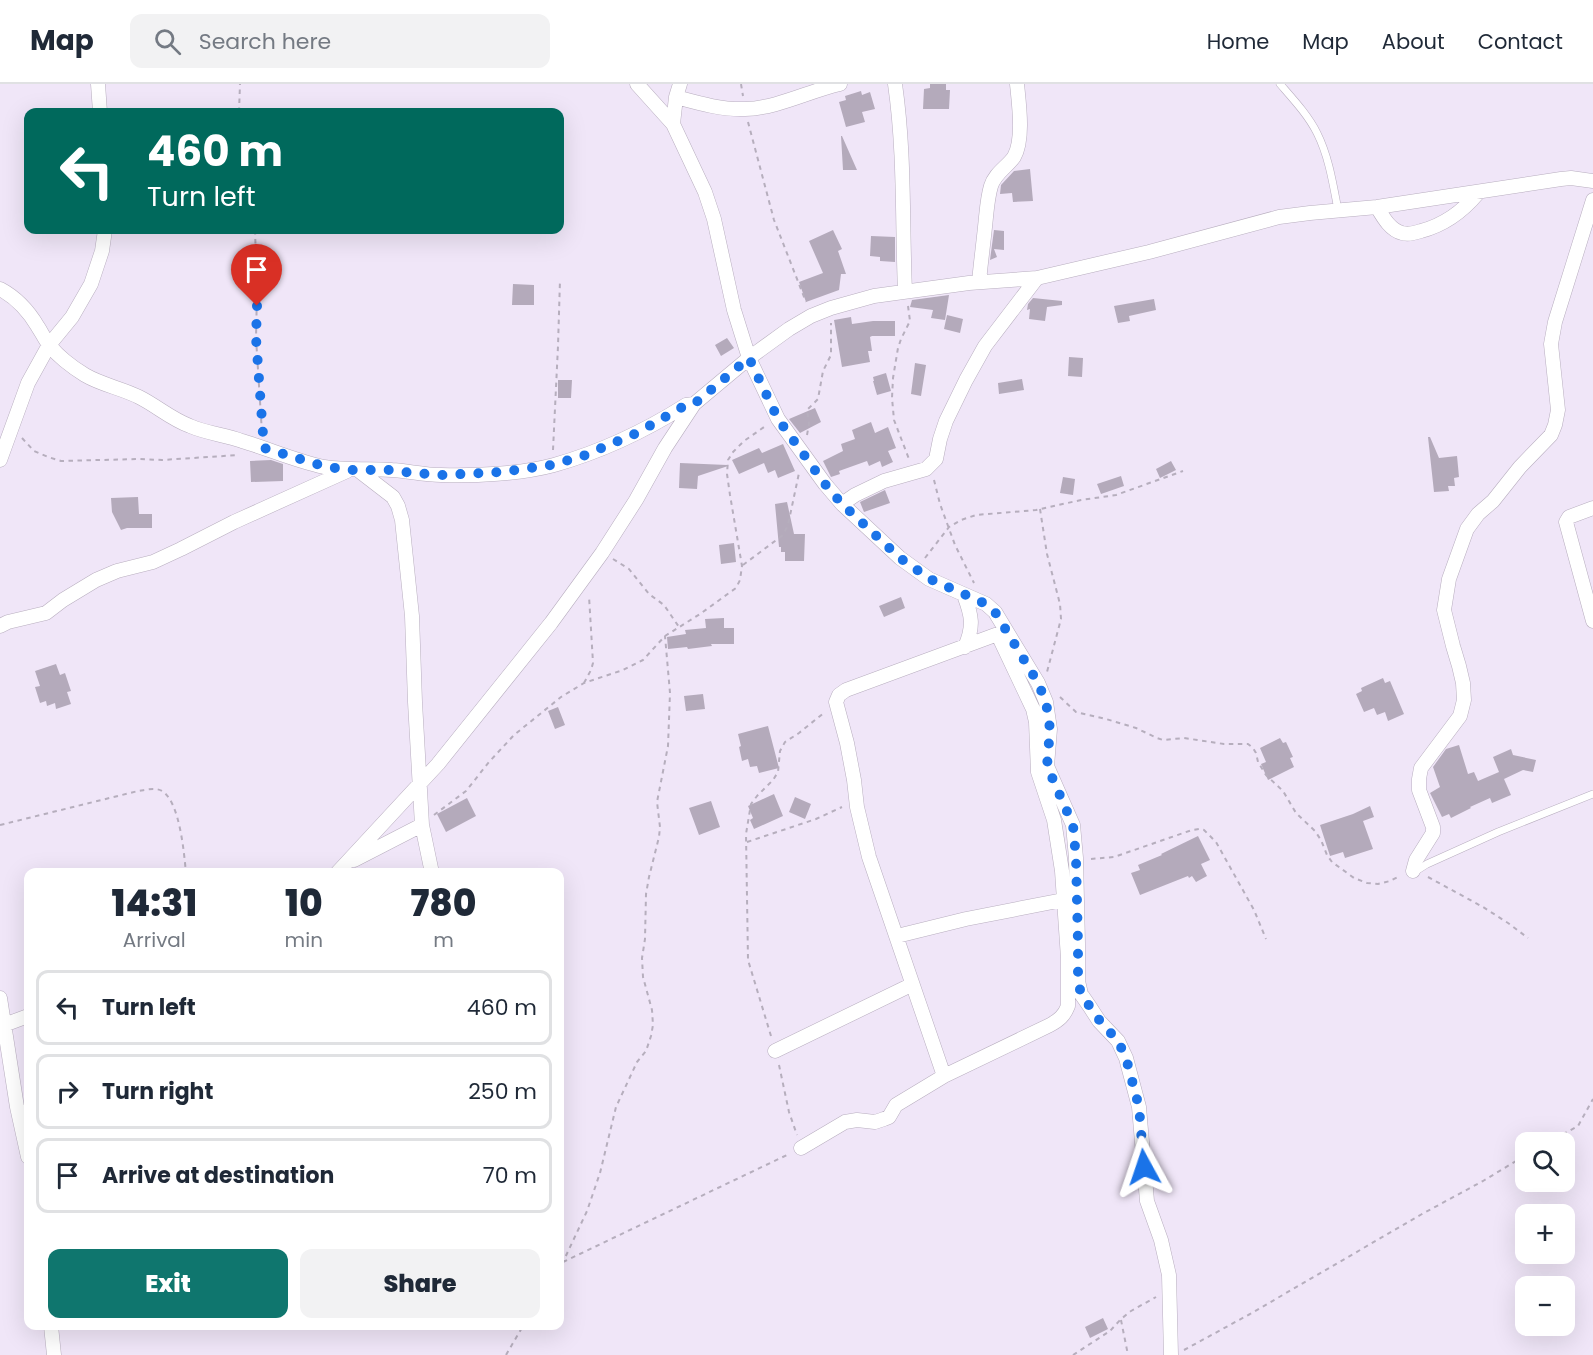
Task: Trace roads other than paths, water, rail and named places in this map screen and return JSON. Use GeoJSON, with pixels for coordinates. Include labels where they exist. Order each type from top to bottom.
{"type":"FeatureCollection","features":[{"type":"Feature","properties":{"kind":"street"},"geometry":{"type":"LineString","coordinates":[[98,84],[100,108]]}},
{"type":"Feature","properties":{"kind":"street"},"geometry":{"type":"LineString","coordinates":[[637,84],[673,124],[705,192],[714,219],[734,310],[749,358],[778,419],[802,454],[842,504],[900,558],[930,579],[986,604],[995,612],[1033,710],[1036,722],[1038,772],[1054,820],[1058,841],[1068,958],[1068,1006],[1065,1013],[1050,1025],[944,1076],[896,1105],[889,1117],[875,1122],[857,1120],[845,1122],[801,1148]]}},
{"type":"Feature","properties":{"kind":"street"},"geometry":{"type":"LineString","coordinates":[[673,124],[678,91],[724,108],[746,109],[785,102],[840,84]]}},
{"type":"Feature","properties":{"kind":"street"},"geometry":{"type":"LineString","coordinates":[[895,84],[901,130],[905,291]]}},
{"type":"Feature","properties":{"kind":"street"},"geometry":{"type":"LineString","coordinates":[[980,282],[984,231],[992,185],[999,172],[1016,153],[1018,144],[1020,129],[1017,84]]}},
{"type":"Feature","properties":{"kind":"street"},"geometry":{"type":"LineString","coordinates":[[342,868],[438,764],[587,575],[694,404],[749,358],[811,316],[874,296],[980,282],[1037,278],[1149,252],[1279,217],[1377,207],[1571,178],[1593,182]]}},
{"type":"Feature","properties":{"kind":"street"},"geometry":{"type":"LineString","coordinates":[[1377,207],[1392,228],[1403,234],[1413,233],[1428,230],[1457,214],[1478,192]]}},
{"type":"Feature","properties":{"kind":"street"},"geometry":{"type":"LineString","coordinates":[[1414,871],[1416,860],[1433,833],[1419,790],[1421,768],[1460,716],[1464,700],[1463,683],[1444,610],[1449,579],[1467,529],[1551,435],[1555,425],[1558,410],[1551,344],[1555,322],[1593,200]]}},
{"type":"Feature","properties":{"kind":"street"},"geometry":{"type":"LineString","coordinates":[[0,460],[28,382],[48,345],[72,316],[91,284],[102,251],[104,234]]}},
{"type":"Feature","properties":{"kind":"street"},"geometry":{"type":"LineString","coordinates":[[842,504],[884,481],[926,469],[936,459],[946,421],[966,380],[985,346],[1037,278]]}},
{"type":"Feature","properties":{"kind":"street"},"geometry":{"type":"LineString","coordinates":[[0,289],[15,298],[30,312],[48,345],[83,374],[103,384],[136,395],[173,419],[191,427],[323,466],[443,475],[502,472],[552,465],[583,456],[669,416],[686,405],[694,404]]}},
{"type":"Feature","properties":{"kind":"street"},"geometry":{"type":"LineString","coordinates":[[0,626],[46,613],[96,580],[117,571],[153,562],[234,522],[353,470]]}},
{"type":"Feature","properties":{"kind":"street"},"geometry":{"type":"LineString","coordinates":[[353,470],[393,497],[402,520],[412,616],[422,825],[431,868]]}},
{"type":"Feature","properties":{"kind":"street"},"geometry":{"type":"LineString","coordinates":[[1593,508],[1569,517],[1566,522],[1593,621]]}},
{"type":"Feature","properties":{"kind":"street"},"geometry":{"type":"LineString","coordinates":[[964,595],[972,621],[971,633],[965,647]]}},
{"type":"Feature","properties":{"kind":"street"},"geometry":{"type":"LineString","coordinates":[[944,1076],[869,856],[856,801],[847,743],[836,702],[839,695],[846,690],[1003,633]]}},
{"type":"Feature","properties":{"kind":"street"},"geometry":{"type":"LineString","coordinates":[[1003,633],[1041,683],[1046,702],[1050,729],[1047,766],[1073,825],[1076,858],[1078,981],[1081,994],[1118,1041],[1126,1058],[1139,1107],[1147,1201],[1166,1259],[1171,1355]]}},
{"type":"Feature","properties":{"kind":"street"},"geometry":{"type":"LineString","coordinates":[[344,868],[422,825]]}},
{"type":"Feature","properties":{"kind":"street"},"geometry":{"type":"LineString","coordinates":[[897,936],[966,919],[1063,900]]}},
{"type":"Feature","properties":{"kind":"street"},"geometry":{"type":"LineString","coordinates":[[775,1051],[912,985]]}},
{"type":"Feature","properties":{"kind":"street"},"geometry":{"type":"LineString","coordinates":[[0,998],[24,1139]]}},
{"type":"Feature","properties":{"kind":"street"},"geometry":{"type":"LineString","coordinates":[[4,1025],[24,1018]]}},
{"type":"Feature","properties":{"kind":"street"},"geometry":{"type":"LineString","coordinates":[[51,1330],[54,1355]]}},
{"type":"Feature","properties":{"kind":"lane"},"geometry":{"type":"LineString","coordinates":[[1280,84],[1297,103],[1317,133],[1330,167],[1338,210]]}},
{"type":"Feature","properties":{"kind":"lane"},"geometry":{"type":"LineString","coordinates":[[1414,871],[1498,832],[1593,794]]}}]}
